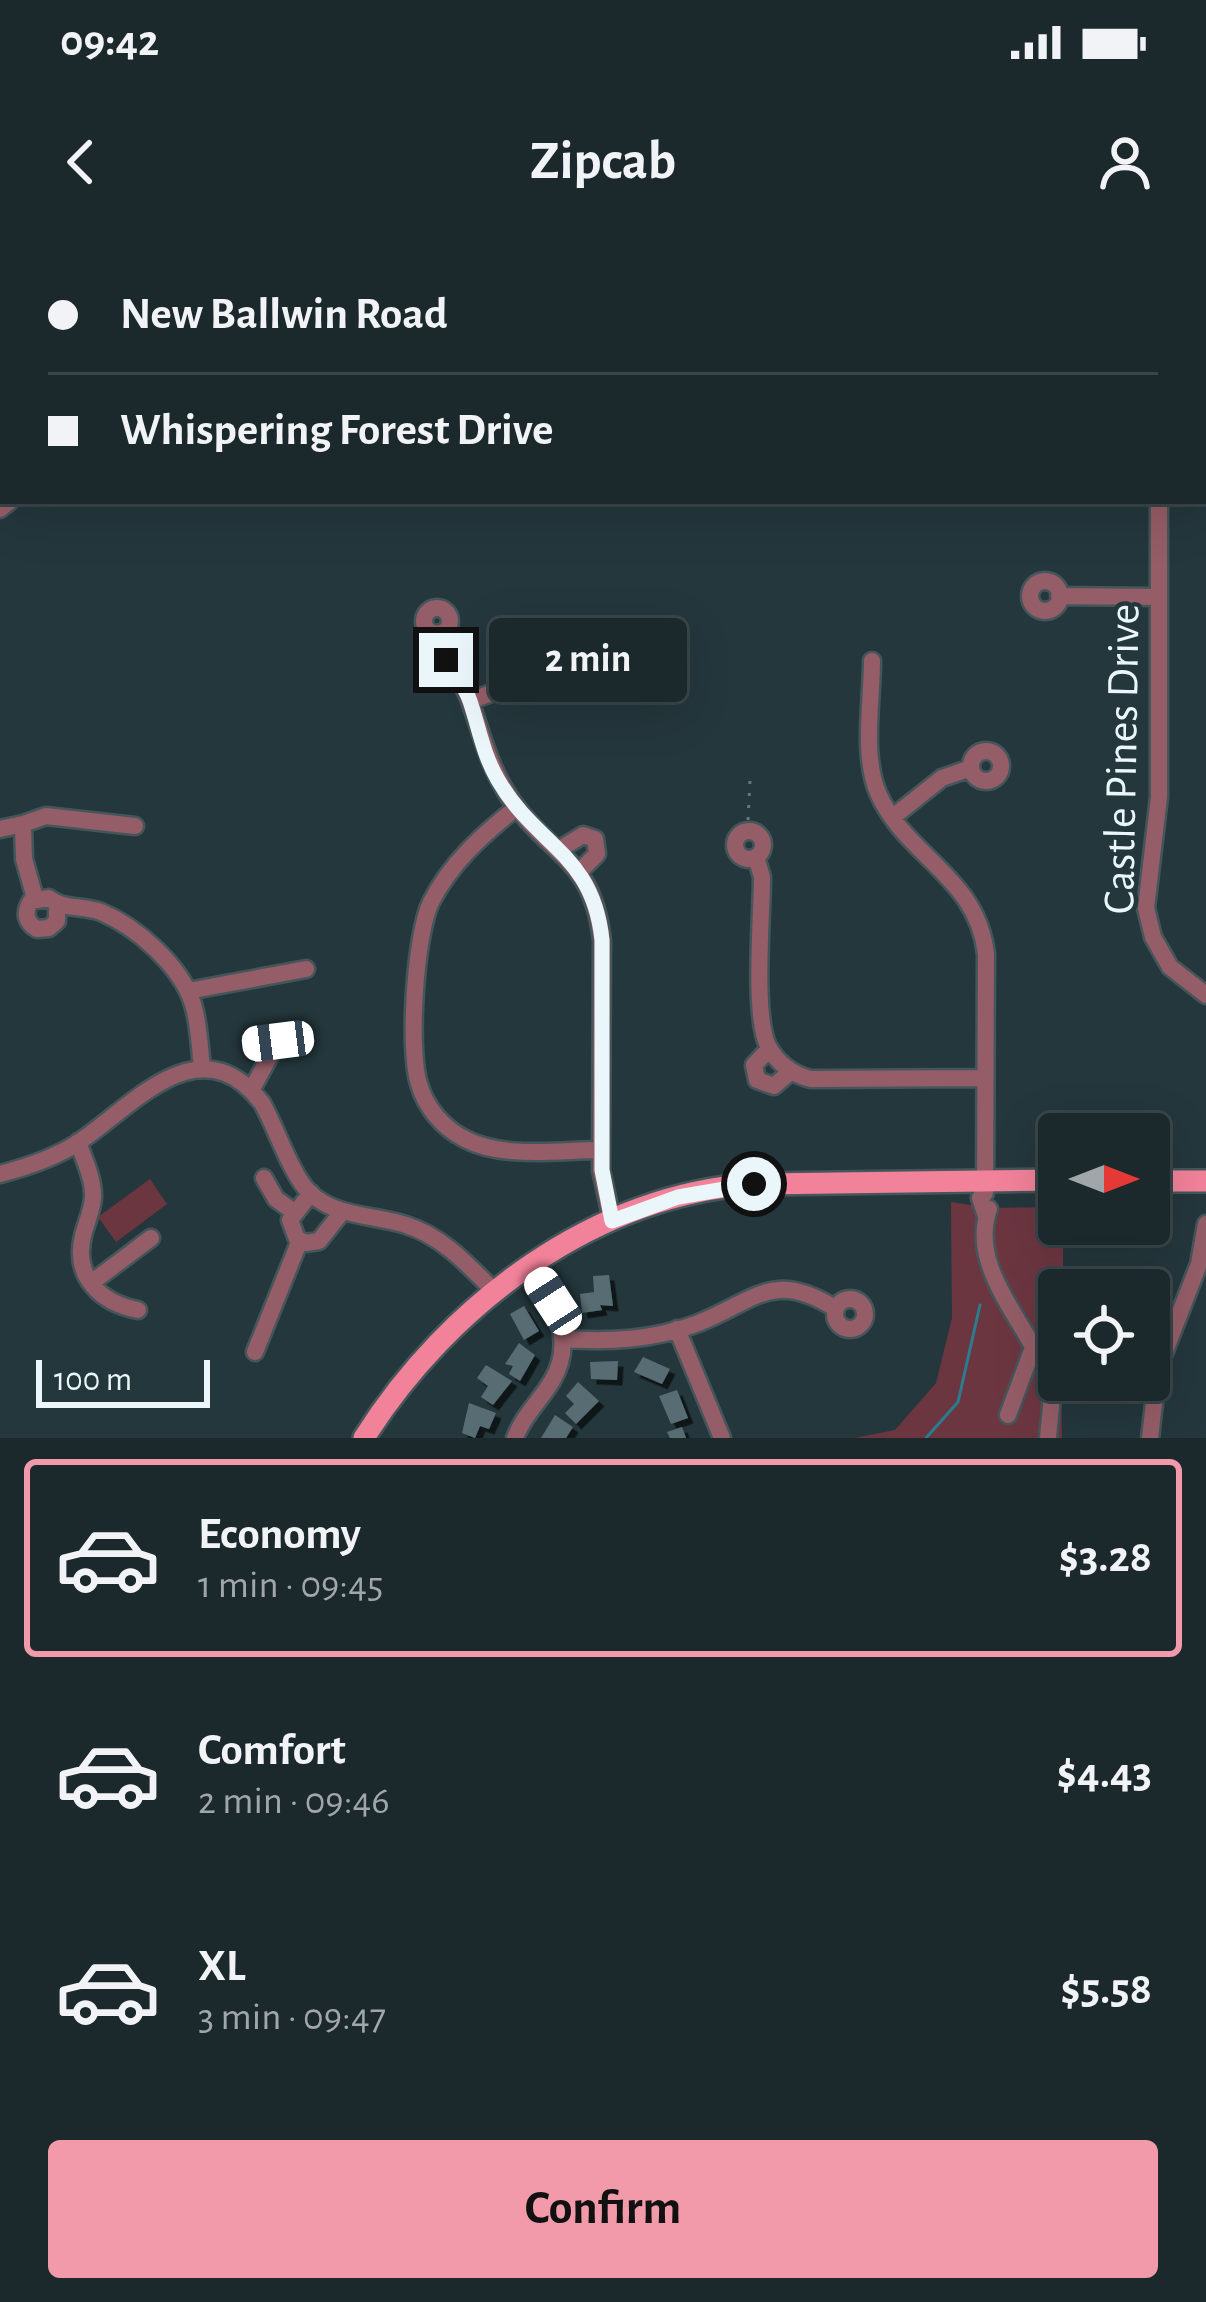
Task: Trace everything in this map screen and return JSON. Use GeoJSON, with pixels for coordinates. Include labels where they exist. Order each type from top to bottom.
{"type":"FeatureCollection","features":[{"type":"Feature","properties":{"kind":"main road"},"geometry":{"type":"LineString","coordinates":[[1170,1180],[1206,1180]]}},
{"type":"Feature","properties":{"kind":"main road"},"geometry":{"type":"LineString","coordinates":[[364,1438],[417,1366],[494,1291],[530,1265],[612,1221],[678,1197],[734,1186],[985,1187],[1038,1182]]}},
{"type":"Feature","properties":{"kind":"street","name":"Castle Pines Drive"},"geometry":{"type":"LineString","coordinates":[[1159,504],[1159,797],[1146,908],[1153,938],[1170,967],[1206,995]]}},
{"type":"Feature","properties":{"kind":"street"},"geometry":{"type":"LineString","coordinates":[[1060,596],[1159,597]]}},
{"type":"Feature","properties":{"kind":"street"},"geometry":{"type":"LineString","coordinates":[[440,633],[446,660],[470,701],[490,764],[517,808],[580,871],[597,911],[602,940],[601,1150],[612,1221]]}},
{"type":"Feature","properties":{"kind":"street"},"geometry":{"type":"LineString","coordinates":[[872,661],[872,772],[879,796],[961,890],[982,928],[986,955],[985,1187],[991,1198],[986,1216],[988,1263],[1052,1388],[1048,1438]]}},
{"type":"Feature","properties":{"kind":"street"},"geometry":{"type":"LineString","coordinates":[[470,701],[568,664]]}},
{"type":"Feature","properties":{"kind":"street"},"geometry":{"type":"LineString","coordinates":[[893,817],[942,778],[971,768]]}},
{"type":"Feature","properties":{"kind":"street"},"geometry":{"type":"LineString","coordinates":[[517,808],[473,843],[437,891],[423,921],[416,950],[418,1083],[439,1120],[477,1145],[601,1150]]}},
{"type":"Feature","properties":{"kind":"street"},"geometry":{"type":"LineString","coordinates":[[0,829],[46,816],[135,826]]}},
{"type":"Feature","properties":{"kind":"street"},"geometry":{"type":"LineString","coordinates":[[23,824],[24,859],[35,898]]}},
{"type":"Feature","properties":{"kind":"street"},"geometry":{"type":"LineString","coordinates":[[560,848],[583,835],[595,839],[597,854],[580,871]]}},
{"type":"Feature","properties":{"kind":"street"},"geometry":{"type":"LineString","coordinates":[[756,857],[762,877],[761,1018],[773,1053],[790,1072],[812,1079],[986,1078]]}},
{"type":"Feature","properties":{"kind":"street"},"geometry":{"type":"LineString","coordinates":[[57,905],[54,926],[37,929],[26,916],[35,898],[98,911],[134,931],[188,991],[202,1069]]}},
{"type":"Feature","properties":{"kind":"street"},"geometry":{"type":"LineString","coordinates":[[188,991],[306,969]]}},
{"type":"Feature","properties":{"kind":"street"},"geometry":{"type":"LineString","coordinates":[[252,1090],[287,1040],[253,1045]]}},
{"type":"Feature","properties":{"kind":"street"},"geometry":{"type":"LineString","coordinates":[[773,1053],[754,1065],[757,1080],[774,1086],[790,1072]]}},
{"type":"Feature","properties":{"kind":"street"},"geometry":{"type":"LineString","coordinates":[[0,1174],[47,1159],[78,1142],[155,1083],[178,1072],[223,1072],[252,1090],[311,1193],[342,1212],[389,1220],[428,1234],[462,1258],[494,1291]]}},
{"type":"Feature","properties":{"kind":"street"},"geometry":{"type":"LineString","coordinates":[[78,1142],[94,1196],[81,1246],[82,1262],[104,1300],[138,1310]]}},
{"type":"Feature","properties":{"kind":"street"},"geometry":{"type":"LineString","coordinates":[[264,1178],[276,1199],[294,1212]]}},
{"type":"Feature","properties":{"kind":"street"},"geometry":{"type":"LineString","coordinates":[[311,1193],[294,1212],[290,1227],[300,1240],[319,1241],[342,1212]]}},
{"type":"Feature","properties":{"kind":"street"},"geometry":{"type":"LineString","coordinates":[[1150,1438],[1158,1369],[1202,1265],[1206,1224]]}},
{"type":"Feature","properties":{"kind":"street"},"geometry":{"type":"LineString","coordinates":[[91,1283],[152,1238]]}},
{"type":"Feature","properties":{"kind":"street"},"geometry":{"type":"LineString","coordinates":[[255,1352],[300,1240]]}},
{"type":"Feature","properties":{"kind":"street"},"geometry":{"type":"LineString","coordinates":[[514,1438],[552,1381],[564,1339],[553,1301],[530,1265]]}},
{"type":"Feature","properties":{"kind":"street"},"geometry":{"type":"LineString","coordinates":[[564,1339],[630,1340],[677,1329],[775,1288],[804,1292],[836,1309]]}},
{"type":"Feature","properties":{"kind":"street"},"geometry":{"type":"LineString","coordinates":[[677,1329],[722,1438]]}},
{"type":"Feature","properties":{"kind":"street"},"geometry":{"type":"LineString","coordinates":[[1008,1414],[1034,1345]]}},
{"type":"Feature","properties":{"kind":"path"},"geometry":{"type":"LineString","coordinates":[[748,820],[750,780]]}},
{"type":"Feature","properties":{"kind":"shaded area"},"geometry":{"type":"Polygon","coordinates":[[[150,1179],[167,1204],[116,1242],[98,1217],[150,1179]]]}},
{"type":"Feature","properties":{"kind":"shaded area"},"geometry":{"type":"Polygon","coordinates":[[[951,1202],[989,1208],[1038,1207],[1038,1245],[1063,1245],[1063,1269],[1038,1269],[1038,1401],[1061,1401],[1062,1438],[855,1438],[895,1430],[936,1383],[952,1318],[951,1202]]]}},
{"type":"Feature","properties":{"kind":"building"},"geometry":{"type":"Polygon","coordinates":[[[609,1275],[613,1306],[600,1305],[602,1310],[582,1313],[580,1294],[594,1292],[593,1276],[609,1275]]]}},
{"type":"Feature","properties":{"kind":"building"},"geometry":{"type":"Polygon","coordinates":[[[524,1306],[539,1331],[524,1340],[510,1314],[524,1306]]]}},
{"type":"Feature","properties":{"kind":"building"},"geometry":{"type":"Polygon","coordinates":[[[519,1343],[535,1355],[520,1381],[509,1374],[513,1366],[505,1364],[519,1343]]]}},
{"type":"Feature","properties":{"kind":"building"},"geometry":{"type":"Polygon","coordinates":[[[643,1357],[670,1369],[662,1384],[634,1372],[643,1357]]]}},
{"type":"Feature","properties":{"kind":"building"},"geometry":{"type":"Polygon","coordinates":[[[618,1361],[617,1380],[591,1379],[590,1362],[618,1361]]]}},
{"type":"Feature","properties":{"kind":"building"},"geometry":{"type":"Polygon","coordinates":[[[486,1365],[512,1381],[493,1405],[481,1397],[488,1386],[477,1378],[486,1365]]]}},
{"type":"Feature","properties":{"kind":"building"},"geometry":{"type":"Polygon","coordinates":[[[578,1382],[599,1401],[576,1424],[565,1413],[574,1404],[566,1396],[578,1382]]]}},
{"type":"Feature","properties":{"kind":"building"},"geometry":{"type":"Polygon","coordinates":[[[677,1390],[688,1418],[671,1424],[659,1396],[677,1390]]]}},
{"type":"Feature","properties":{"kind":"building"},"geometry":{"type":"Polygon","coordinates":[[[469,1403],[496,1413],[489,1429],[480,1426],[475,1438],[462,1433],[469,1403]]]}},
{"type":"Feature","properties":{"kind":"building"},"geometry":{"type":"Polygon","coordinates":[[[555,1415],[573,1427],[566,1438],[541,1438],[555,1415]]]}},
{"type":"Feature","properties":{"kind":"building"},"geometry":{"type":"Polygon","coordinates":[[[682,1427],[686,1438],[670,1438],[667,1432],[682,1427]]]}},
{"type":"Feature","properties":{"kind":"waterway"},"geometry":{"type":"LineString","coordinates":[[926,1438],[958,1402],[980,1305]]}},
{"type":"Feature","properties":{"kind":"route"},"geometry":{"type":"LineString","coordinates":[[446,660],[470,701],[498,781],[532,825],[571,859],[597,911],[602,940],[602,1170],[612,1221],[678,1197],[754,1184]]}}]}
